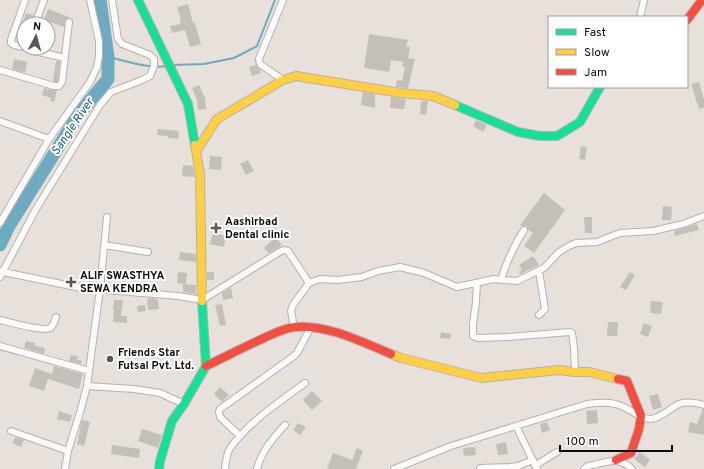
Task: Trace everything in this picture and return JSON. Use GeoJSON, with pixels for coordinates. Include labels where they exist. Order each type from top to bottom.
{"type":"FeatureCollection","features":[{"type":"Feature","properties":{"kind":"street"},"geometry":{"type":"LineString","coordinates":[[19,16],[25,0]]}},
{"type":"Feature","properties":{"kind":"street"},"geometry":{"type":"LineString","coordinates":[[38,16],[44,0]]}},
{"type":"Feature","properties":{"kind":"street"},"geometry":{"type":"LineString","coordinates":[[0,223],[49,139],[90,82],[97,67],[99,41],[90,0]]}},
{"type":"Feature","properties":{"kind":"street"},"geometry":{"type":"LineString","coordinates":[[112,0],[118,39],[122,44],[150,55],[154,59],[154,66],[150,76],[111,92],[100,105],[36,209],[1,273],[68,286],[178,296],[202,300],[281,251],[285,250],[288,251],[309,283]]}},
{"type":"Feature","properties":{"kind":"street"},"geometry":{"type":"LineString","coordinates":[[138,0],[188,104],[200,174],[202,300],[206,366],[184,404],[172,421],[159,469]]}},
{"type":"Feature","properties":{"kind":"street"},"geometry":{"type":"LineString","coordinates":[[282,0],[259,59],[260,64],[283,80]]}},
{"type":"Feature","properties":{"kind":"street"},"geometry":{"type":"LineString","coordinates":[[640,16],[644,0]]}},
{"type":"Feature","properties":{"kind":"street"},"geometry":{"type":"LineString","coordinates":[[688,19],[702,0]]}},
{"type":"Feature","properties":{"kind":"street"},"geometry":{"type":"LineString","coordinates":[[0,70],[54,86],[59,86],[62,82],[69,22]]}},
{"type":"Feature","properties":{"kind":"street"},"geometry":{"type":"LineString","coordinates":[[16,26],[11,40],[12,43],[16,46]]}},
{"type":"Feature","properties":{"kind":"street"},"geometry":{"type":"LineString","coordinates":[[56,56],[65,58]]}},
{"type":"Feature","properties":{"kind":"street"},"geometry":{"type":"LineString","coordinates":[[197,150],[217,119],[283,80],[296,76],[401,93],[433,96],[518,132],[540,136],[557,136],[580,122],[599,88]]}},
{"type":"Feature","properties":{"kind":"street"},"geometry":{"type":"LineString","coordinates":[[0,121],[49,139]]}},
{"type":"Feature","properties":{"kind":"street"},"geometry":{"type":"LineString","coordinates":[[294,327],[290,311],[292,305],[309,283],[320,279],[338,280],[362,277],[378,271],[400,267],[424,273],[457,287],[494,280],[517,281],[544,268],[559,252],[569,246],[597,242],[620,233],[653,231],[683,224],[704,216]]}},
{"type":"Feature","properties":{"kind":"street"},"geometry":{"type":"LineString","coordinates":[[64,469],[87,386],[100,290],[107,217]]}},
{"type":"Feature","properties":{"kind":"street"},"geometry":{"type":"LineString","coordinates":[[501,280],[513,247],[524,230]]}},
{"type":"Feature","properties":{"kind":"street"},"geometry":{"type":"LineString","coordinates":[[104,245],[148,252]]}},
{"type":"Feature","properties":{"kind":"street"},"geometry":{"type":"LineString","coordinates":[[539,270],[545,309],[539,315]]}},
{"type":"Feature","properties":{"kind":"street"},"geometry":{"type":"LineString","coordinates":[[477,283],[473,336],[478,338],[507,337],[570,332],[572,333],[574,348],[575,372]]}},
{"type":"Feature","properties":{"kind":"street"},"geometry":{"type":"LineString","coordinates":[[0,320],[40,329],[48,329],[54,324],[56,317]]}},
{"type":"Feature","properties":{"kind":"street"},"geometry":{"type":"LineString","coordinates":[[206,366],[278,332],[294,327],[311,327],[350,336],[401,358],[481,378],[560,370],[589,372],[627,381],[641,416],[639,429],[630,453],[616,460],[587,468]]}},
{"type":"Feature","properties":{"kind":"street"},"geometry":{"type":"LineString","coordinates":[[240,436],[220,417],[220,409],[294,356],[311,327]]}},
{"type":"Feature","properties":{"kind":"street"},"geometry":{"type":"LineString","coordinates":[[0,346],[89,371]]}},
{"type":"Feature","properties":{"kind":"street"},"geometry":{"type":"LineString","coordinates":[[226,469],[229,448],[251,424],[305,383]]}},
{"type":"Feature","properties":{"kind":"street"},"geometry":{"type":"LineString","coordinates":[[87,386],[134,389],[160,393],[184,404]]}},
{"type":"Feature","properties":{"kind":"street"},"geometry":{"type":"LineString","coordinates":[[394,469],[451,446],[587,404],[615,404],[651,419],[681,403],[704,404]]}},
{"type":"Feature","properties":{"kind":"street"},"geometry":{"type":"LineString","coordinates":[[257,469],[263,454],[275,436],[285,425]]}},
{"type":"Feature","properties":{"kind":"street"},"geometry":{"type":"LineString","coordinates":[[516,426],[535,465]]}},
{"type":"Feature","properties":{"kind":"street"},"geometry":{"type":"LineString","coordinates":[[11,431],[68,451]]}},
{"type":"Feature","properties":{"kind":"street"},"geometry":{"type":"LineString","coordinates":[[480,468],[535,465],[557,452]]}},
{"type":"Feature","properties":{"kind":"street"},"geometry":{"type":"LineString","coordinates":[[616,460],[626,463],[632,469]]}},
{"type":"Feature","properties":{"kind":"building"},"geometry":{"type":"Polygon","coordinates":[[[188,4],[201,44],[190,47],[185,30],[172,33],[170,26],[180,24],[181,20],[177,7],[188,4]]]}},
{"type":"Feature","properties":{"kind":"building"},"geometry":{"type":"Polygon","coordinates":[[[48,9],[69,17],[65,20],[64,27],[56,24],[56,16],[45,16],[48,9]]]}},
{"type":"Feature","properties":{"kind":"building"},"geometry":{"type":"Polygon","coordinates":[[[26,13],[33,15],[33,16],[25,16],[26,13]]]}},
{"type":"Feature","properties":{"kind":"building"},"geometry":{"type":"Polygon","coordinates":[[[369,34],[408,40],[406,47],[410,47],[408,58],[415,59],[408,88],[396,87],[397,80],[402,81],[405,67],[402,67],[403,62],[391,60],[389,72],[364,68],[369,34]]]}},
{"type":"Feature","properties":{"kind":"building"},"geometry":{"type":"Polygon","coordinates":[[[14,59],[27,62],[25,73],[12,69],[14,59]]]}},
{"type":"Feature","properties":{"kind":"building"},"geometry":{"type":"Polygon","coordinates":[[[56,61],[60,61],[58,80],[55,82],[53,81],[56,61]]]}},
{"type":"Feature","properties":{"kind":"building"},"geometry":{"type":"Polygon","coordinates":[[[256,65],[261,73],[252,76],[249,67],[256,65]]]}},
{"type":"Feature","properties":{"kind":"building"},"geometry":{"type":"Polygon","coordinates":[[[699,82],[704,99],[704,108],[699,109],[691,84],[699,82]]]}},
{"type":"Feature","properties":{"kind":"building"},"geometry":{"type":"Polygon","coordinates":[[[199,85],[205,98],[206,109],[198,110],[197,100],[192,88],[199,85]]]}},
{"type":"Feature","properties":{"kind":"building"},"geometry":{"type":"Polygon","coordinates":[[[44,88],[57,90],[54,102],[50,101],[51,98],[42,95],[44,88]]]}},
{"type":"Feature","properties":{"kind":"building"},"geometry":{"type":"Polygon","coordinates":[[[363,92],[375,94],[375,108],[361,105],[363,92]]]}},
{"type":"Feature","properties":{"kind":"building"},"geometry":{"type":"Polygon","coordinates":[[[391,97],[406,99],[404,109],[390,108],[391,97]]]}},
{"type":"Feature","properties":{"kind":"building"},"geometry":{"type":"Polygon","coordinates":[[[421,101],[428,101],[426,115],[420,114],[421,101]]]}},
{"type":"Feature","properties":{"kind":"building"},"geometry":{"type":"Polygon","coordinates":[[[476,120],[487,125],[483,132],[473,126],[476,120]]]}},
{"type":"Feature","properties":{"kind":"building"},"geometry":{"type":"Polygon","coordinates":[[[158,129],[179,131],[178,139],[157,135],[158,129]]]}},
{"type":"Feature","properties":{"kind":"building"},"geometry":{"type":"Polygon","coordinates":[[[581,146],[587,147],[585,160],[579,159],[581,146]]]}},
{"type":"Feature","properties":{"kind":"building"},"geometry":{"type":"Polygon","coordinates":[[[210,156],[222,157],[221,170],[209,169],[210,156]]]}},
{"type":"Feature","properties":{"kind":"building"},"geometry":{"type":"Polygon","coordinates":[[[248,160],[254,171],[246,175],[240,164],[248,160]]]}},
{"type":"Feature","properties":{"kind":"building"},"geometry":{"type":"Polygon","coordinates":[[[183,165],[193,166],[195,177],[182,176],[183,165]]]}},
{"type":"Feature","properties":{"kind":"building"},"geometry":{"type":"Polygon","coordinates":[[[544,193],[565,210],[534,253],[524,246],[533,233],[528,230],[527,226],[520,225],[544,193]]]}},
{"type":"Feature","properties":{"kind":"building"},"geometry":{"type":"Polygon","coordinates":[[[663,206],[672,207],[671,220],[662,220],[663,206]]]}},
{"type":"Feature","properties":{"kind":"building"},"geometry":{"type":"Polygon","coordinates":[[[584,217],[592,217],[592,233],[585,233],[584,217]]]}},
{"type":"Feature","properties":{"kind":"building"},"geometry":{"type":"Polygon","coordinates":[[[697,224],[699,230],[675,236],[674,231],[697,224]]]}},
{"type":"Feature","properties":{"kind":"building"},"geometry":{"type":"Polygon","coordinates":[[[213,233],[226,236],[224,247],[210,244],[213,233]]]}},
{"type":"Feature","properties":{"kind":"building"},"geometry":{"type":"Polygon","coordinates":[[[275,237],[282,245],[269,253],[264,248],[275,237]]]}},
{"type":"Feature","properties":{"kind":"building"},"geometry":{"type":"Polygon","coordinates":[[[180,252],[196,254],[196,262],[179,260],[180,252]]]}},
{"type":"Feature","properties":{"kind":"building"},"geometry":{"type":"Polygon","coordinates":[[[533,256],[539,265],[520,274],[519,272],[522,270],[519,265],[533,256]]]}},
{"type":"Feature","properties":{"kind":"building"},"geometry":{"type":"Polygon","coordinates":[[[178,272],[187,273],[186,284],[177,283],[178,272]]]}},
{"type":"Feature","properties":{"kind":"building"},"geometry":{"type":"Polygon","coordinates":[[[207,272],[214,272],[214,280],[207,280],[207,272]]]}},
{"type":"Feature","properties":{"kind":"building"},"geometry":{"type":"Polygon","coordinates":[[[630,272],[635,275],[626,290],[620,287],[630,272]]]}},
{"type":"Feature","properties":{"kind":"building"},"geometry":{"type":"Polygon","coordinates":[[[183,284],[196,285],[196,294],[183,292],[183,284]]]}},
{"type":"Feature","properties":{"kind":"building"},"geometry":{"type":"Polygon","coordinates":[[[230,288],[233,298],[223,300],[222,293],[230,288]]]}},
{"type":"Feature","properties":{"kind":"building"},"geometry":{"type":"Polygon","coordinates":[[[147,299],[158,299],[159,309],[148,310],[147,299]]]}},
{"type":"Feature","properties":{"kind":"building"},"geometry":{"type":"Polygon","coordinates":[[[114,300],[123,300],[121,316],[127,316],[127,323],[113,322],[114,300]]]}},
{"type":"Feature","properties":{"kind":"building"},"geometry":{"type":"Polygon","coordinates":[[[651,301],[663,302],[661,314],[650,313],[651,301]]]}},
{"type":"Feature","properties":{"kind":"building"},"geometry":{"type":"Polygon","coordinates":[[[222,304],[226,325],[220,326],[215,305],[222,304]]]}},
{"type":"Feature","properties":{"kind":"building"},"geometry":{"type":"Polygon","coordinates":[[[145,305],[146,311],[138,312],[137,306],[145,305]]]}},
{"type":"Feature","properties":{"kind":"building"},"geometry":{"type":"Polygon","coordinates":[[[608,322],[618,322],[617,336],[607,336],[608,322]]]}},
{"type":"Feature","properties":{"kind":"building"},"geometry":{"type":"Polygon","coordinates":[[[644,323],[652,326],[648,337],[640,334],[644,323]]]}},
{"type":"Feature","properties":{"kind":"building"},"geometry":{"type":"Polygon","coordinates":[[[441,332],[451,334],[450,339],[440,338],[441,332]]]}},
{"type":"Feature","properties":{"kind":"building"},"geometry":{"type":"Polygon","coordinates":[[[26,341],[35,343],[35,346],[45,348],[44,354],[24,348],[26,341]]]}},
{"type":"Feature","properties":{"kind":"building"},"geometry":{"type":"Polygon","coordinates":[[[71,355],[78,356],[77,360],[82,361],[81,364],[69,361],[71,355]]]}},
{"type":"Feature","properties":{"kind":"building"},"geometry":{"type":"Polygon","coordinates":[[[54,366],[83,374],[79,389],[48,379],[44,391],[29,386],[35,368],[52,374],[54,366]]]}},
{"type":"Feature","properties":{"kind":"building"},"geometry":{"type":"Polygon","coordinates":[[[220,387],[229,395],[222,402],[214,394],[220,387]]]}},
{"type":"Feature","properties":{"kind":"building"},"geometry":{"type":"Polygon","coordinates":[[[312,391],[322,401],[312,410],[303,400],[312,391]]]}},
{"type":"Feature","properties":{"kind":"building"},"geometry":{"type":"Polygon","coordinates":[[[658,394],[662,407],[653,410],[649,396],[658,394]]]}},
{"type":"Feature","properties":{"kind":"building"},"geometry":{"type":"Polygon","coordinates":[[[703,409],[704,435],[688,432],[690,422],[697,424],[703,409]]]}},
{"type":"Feature","properties":{"kind":"building"},"geometry":{"type":"Polygon","coordinates":[[[597,410],[598,423],[587,424],[586,411],[597,410]]]}},
{"type":"Feature","properties":{"kind":"building"},"geometry":{"type":"Polygon","coordinates":[[[59,411],[72,415],[70,422],[57,419],[59,411]]]}},
{"type":"Feature","properties":{"kind":"building"},"geometry":{"type":"Polygon","coordinates":[[[82,420],[90,422],[84,446],[77,444],[82,420]]]}},
{"type":"Feature","properties":{"kind":"building"},"geometry":{"type":"Polygon","coordinates":[[[547,422],[550,430],[542,433],[540,424],[547,422]]]}},
{"type":"Feature","properties":{"kind":"building"},"geometry":{"type":"Polygon","coordinates":[[[298,423],[306,427],[300,435],[293,430],[298,423]]]}},
{"type":"Feature","properties":{"kind":"building"},"geometry":{"type":"Polygon","coordinates":[[[142,429],[162,435],[158,448],[138,441],[142,429]]]}},
{"type":"Feature","properties":{"kind":"building"},"geometry":{"type":"Polygon","coordinates":[[[15,437],[24,440],[21,447],[12,443],[15,437]]]}},
{"type":"Feature","properties":{"kind":"building"},"geometry":{"type":"Polygon","coordinates":[[[506,442],[508,454],[498,455],[496,444],[506,442]]]}},
{"type":"Feature","properties":{"kind":"building"},"geometry":{"type":"Polygon","coordinates":[[[112,445],[140,449],[139,458],[111,454],[112,445]]]}},
{"type":"Feature","properties":{"kind":"building"},"geometry":{"type":"Polygon","coordinates":[[[475,447],[476,455],[464,456],[463,448],[475,447]]]}},
{"type":"Feature","properties":{"kind":"building"},"geometry":{"type":"Polygon","coordinates":[[[357,448],[363,451],[356,469],[327,469],[333,453],[352,460],[357,448]]]}},
{"type":"Feature","properties":{"kind":"building"},"geometry":{"type":"Polygon","coordinates":[[[640,452],[650,460],[645,467],[634,459],[640,452]]]}},
{"type":"Feature","properties":{"kind":"waterway","name":"Sangle River"},"geometry":{"type":"LineString","coordinates":[[0,245],[9,226],[79,114],[108,79],[108,57],[100,0]]}},
{"type":"Feature","properties":{"kind":"waterway"},"geometry":{"type":"LineString","coordinates":[[172,65],[204,64],[234,58],[257,46],[275,0]]}},
{"type":"Feature","properties":{"kind":"waterway"},"geometry":{"type":"LineString","coordinates":[[108,57],[145,66],[167,66]]}},
{"type":"Feature","properties":{"kind":"traffic: fast"},"geometry":{"type":"LineString","coordinates":[[138,0],[188,104],[195,145]]}},
{"type":"Feature","properties":{"kind":"traffic: fast"},"geometry":{"type":"LineString","coordinates":[[455,105],[518,132],[540,136],[557,136],[580,122],[599,88]]}},
{"type":"Feature","properties":{"kind":"traffic: fast"},"geometry":{"type":"LineString","coordinates":[[159,469],[172,421],[184,404],[206,366],[202,301]]}},
{"type":"Feature","properties":{"kind":"traffic: slow"},"geometry":{"type":"LineString","coordinates":[[197,150],[217,119],[283,80],[296,76],[401,93],[433,96],[455,105]]}},
{"type":"Feature","properties":{"kind":"traffic: slow"},"geometry":{"type":"LineString","coordinates":[[195,145],[200,174],[202,301]]}},
{"type":"Feature","properties":{"kind":"traffic: slow"},"geometry":{"type":"LineString","coordinates":[[391,354],[401,358],[481,378],[559,370],[589,372],[618,379]]}},
{"type":"Feature","properties":{"kind":"traffic: jam"},"geometry":{"type":"LineString","coordinates":[[688,19],[702,0]]}},
{"type":"Feature","properties":{"kind":"traffic: jam"},"geometry":{"type":"LineString","coordinates":[[206,366],[275,333],[295,327],[319,328],[332,331],[356,339],[391,354]]}},
{"type":"Feature","properties":{"kind":"traffic: jam"},"geometry":{"type":"LineString","coordinates":[[616,460],[631,453],[639,429],[641,416],[627,381],[618,379]]}},
{"type":"Feature","properties":{"kind":"place","name":"Aashirbad Dental clinic"},"geometry":{"type":"Point","coordinates":[216,228]}},
{"type":"Feature","properties":{"kind":"place","name":"ALIF SWASTHYA SEWA KENDRA"},"geometry":{"type":"Point","coordinates":[71,282]}},
{"type":"Feature","properties":{"kind":"place","name":"Friends Star Futsal Pvt. Ltd."},"geometry":{"type":"Point","coordinates":[110,359]}}]}
